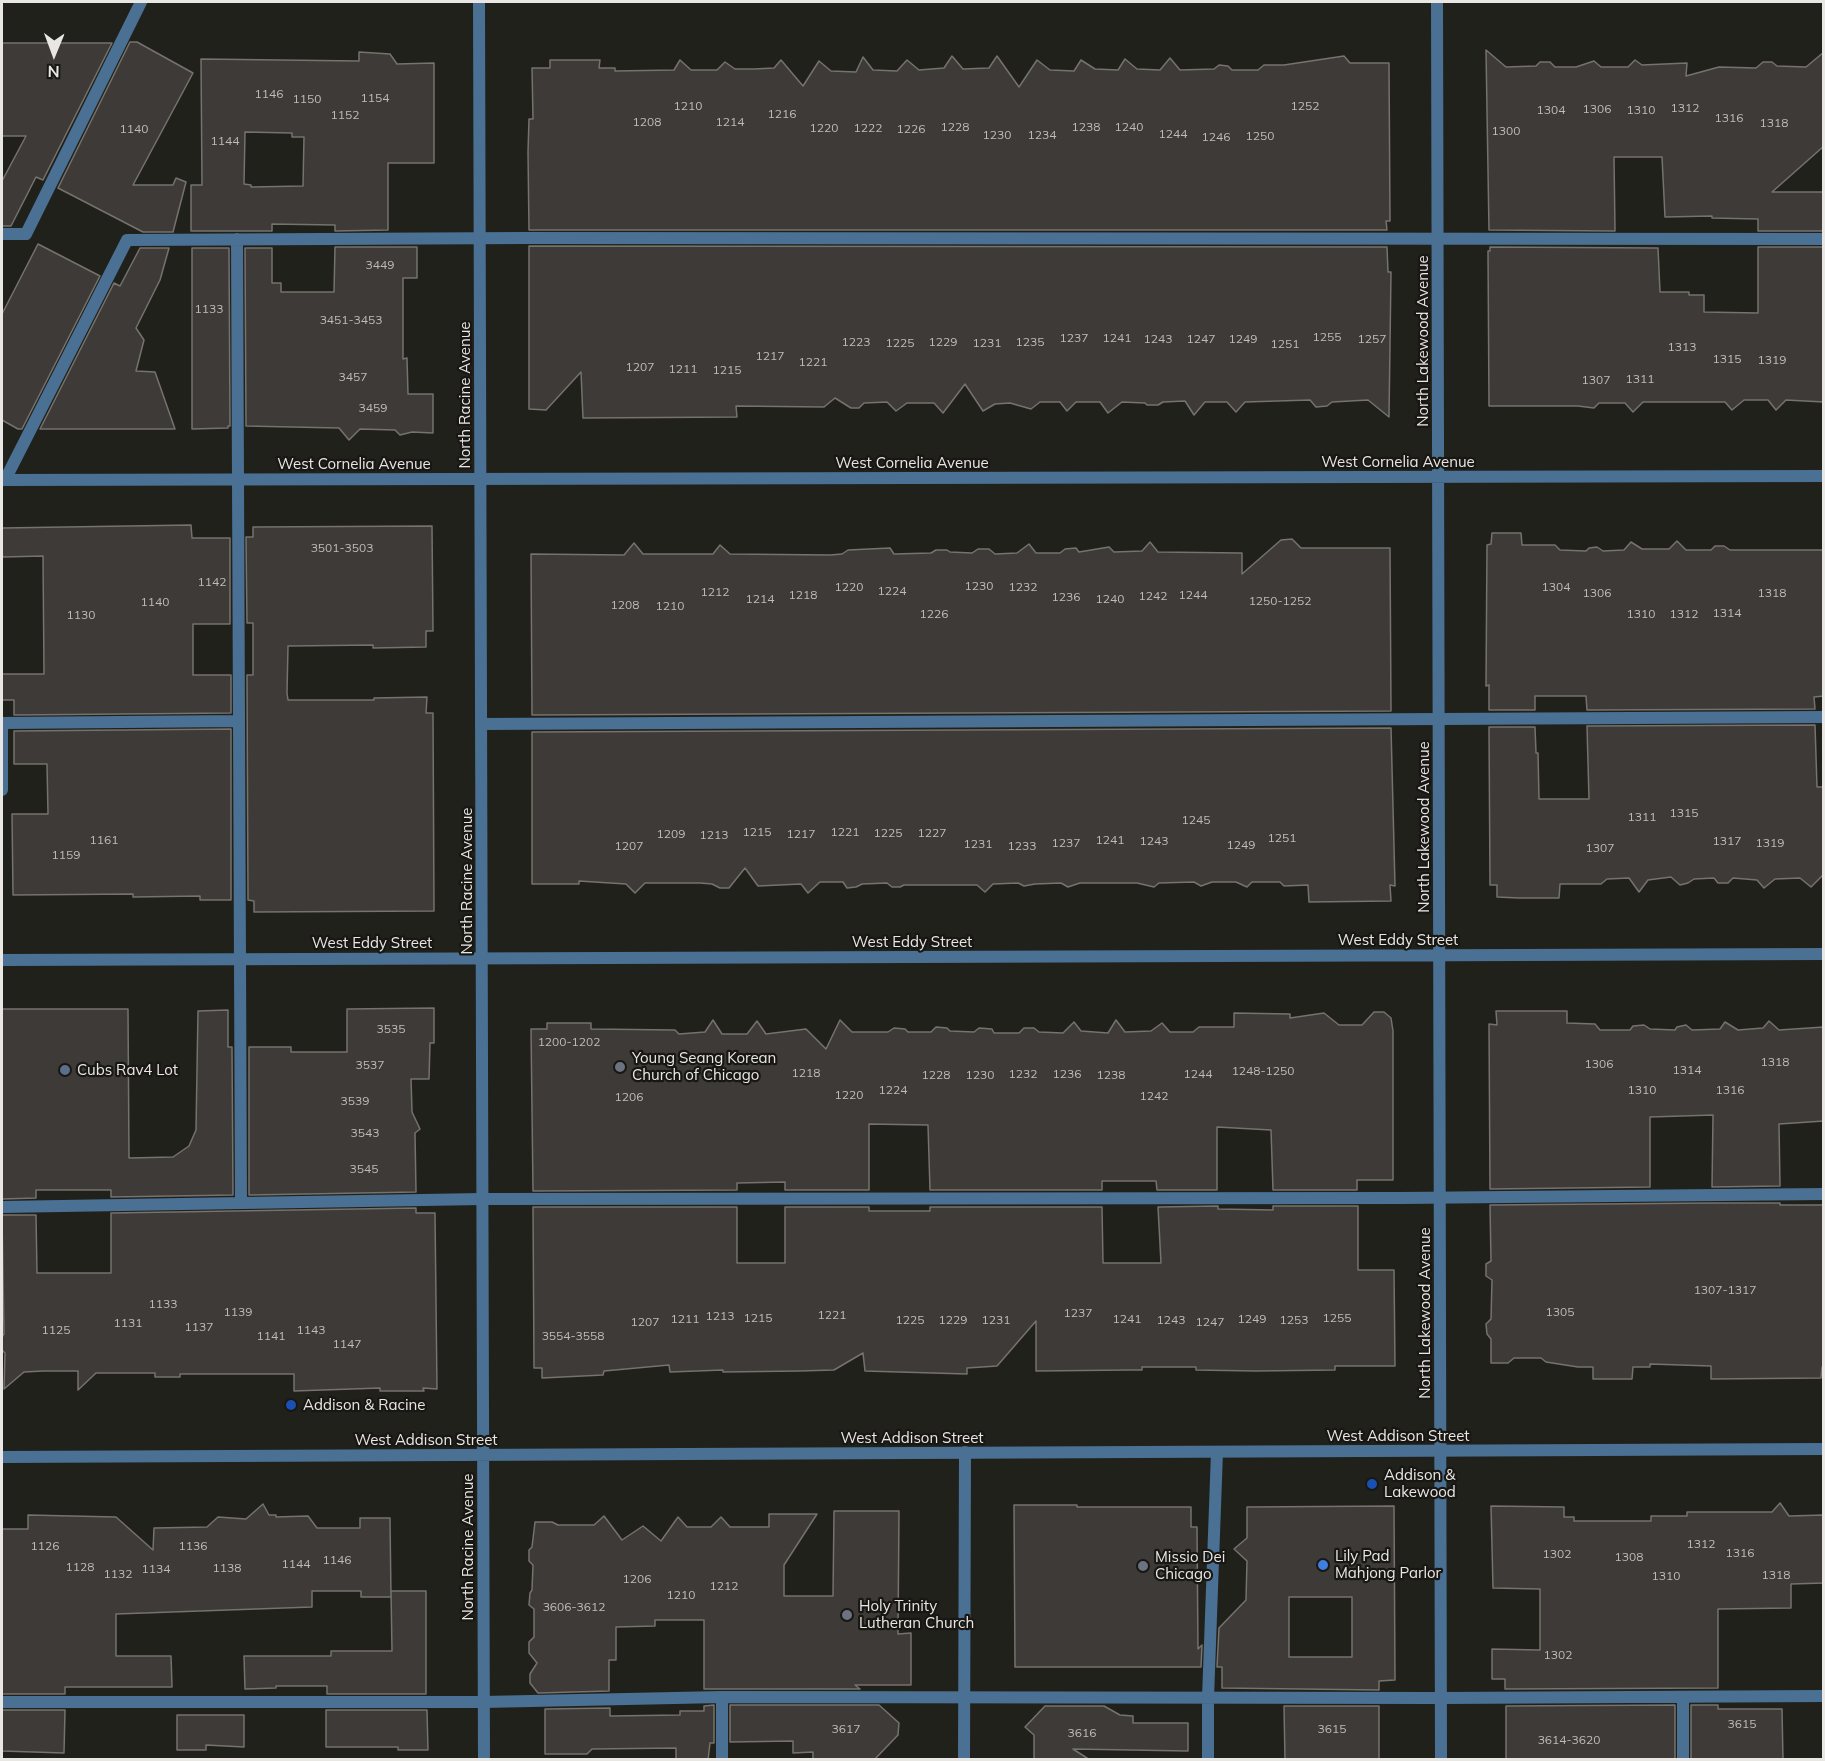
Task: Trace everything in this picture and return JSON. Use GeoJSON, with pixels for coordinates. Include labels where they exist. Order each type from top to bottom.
{"type":"FeatureCollection","features":[{"type":"Feature","properties":{"kind":"street"},"geometry":{"type":"LineString","coordinates":[[2,234],[26,234],[141,2]]}},
{"type":"Feature","properties":{"kind":"street","name":"North Racine Avenue"},"geometry":{"type":"LineString","coordinates":[[479,2],[484,1760]]}},
{"type":"Feature","properties":{"kind":"street","name":"North Lakewood Avenue"},"geometry":{"type":"LineString","coordinates":[[1437,2],[1441,1760]]}},
{"type":"Feature","properties":{"kind":"street"},"geometry":{"type":"LineString","coordinates":[[237,239],[241,1203]]}},
{"type":"Feature","properties":{"kind":"street"},"geometry":{"type":"LineString","coordinates":[[3,480],[127,240],[1824,239]]}},
{"type":"Feature","properties":{"kind":"street","name":"West Cornelia Avenue"},"geometry":{"type":"LineString","coordinates":[[3,480],[1824,476]]}},
{"type":"Feature","properties":{"kind":"street"},"geometry":{"type":"LineString","coordinates":[[481,724],[1824,717]]}},
{"type":"Feature","properties":{"kind":"street"},"geometry":{"type":"LineString","coordinates":[[2,790],[2,723],[239,721]]}},
{"type":"Feature","properties":{"kind":"street","name":"West Eddy Street"},"geometry":{"type":"LineString","coordinates":[[2,960],[1824,954]]}},
{"type":"Feature","properties":{"kind":"street"},"geometry":{"type":"LineString","coordinates":[[2,1206],[482,1199],[1440,1198],[1824,1194]]}},
{"type":"Feature","properties":{"kind":"street","name":"West Addison Street"},"geometry":{"type":"LineString","coordinates":[[2,1457],[1824,1449]]}},
{"type":"Feature","properties":{"kind":"street"},"geometry":{"type":"LineString","coordinates":[[964,1760],[965,1452]]}},
{"type":"Feature","properties":{"kind":"street"},"geometry":{"type":"LineString","coordinates":[[1208,1760],[1208,1698],[1217,1452]]}},
{"type":"Feature","properties":{"kind":"street"},"geometry":{"type":"LineString","coordinates":[[2,1702],[483,1702],[722,1697],[1824,1696]]}},
{"type":"Feature","properties":{"kind":"street"},"geometry":{"type":"LineString","coordinates":[[722,1697],[722,1760]]}},
{"type":"Feature","properties":{"kind":"street"},"geometry":{"type":"LineString","coordinates":[[1683,1697],[1683,1760]]}},
{"type":"Feature","properties":{"kind":"building"},"geometry":{"type":"Polygon","coordinates":[[[130,42],[137,42],[193,73],[133,185],[173,185],[176,178],[186,182],[173,232],[143,232],[58,188],[130,42]]]}},
{"type":"Feature","properties":{"kind":"building"},"geometry":{"type":"Polygon","coordinates":[[[2,43],[112,43],[43,180],[36,177],[11,226],[2,226],[2,181],[26,136],[2,136],[2,43]]]}},
{"type":"Feature","properties":{"kind":"building"},"geometry":{"type":"Polygon","coordinates":[[[1486,50],[1506,67],[1536,66],[1540,62],[1550,62],[1555,67],[1576,67],[1594,61],[1601,67],[1628,67],[1635,60],[1642,65],[1687,63],[1686,76],[1719,67],[1756,68],[1763,62],[1772,62],[1777,66],[1806,67],[1824,52],[1824,146],[1772,192],[1824,192],[1824,231],[1758,231],[1758,219],[1712,218],[1712,216],[1665,217],[1662,157],[1614,157],[1615,231],[1489,230],[1486,50]]]}},
{"type":"Feature","properties":{"kind":"building"},"geometry":{"type":"Polygon","coordinates":[[[359,52],[390,54],[397,64],[434,63],[434,163],[388,163],[388,230],[335,231],[335,225],[272,224],[272,231],[191,231],[191,185],[202,185],[201,59],[359,61],[359,52]],[[245,132],[244,184],[251,185],[251,187],[303,186],[304,137],[292,137],[292,133],[245,132]]]}},
{"type":"Feature","properties":{"kind":"building"},"geometry":{"type":"Polygon","coordinates":[[[952,56],[963,69],[989,68],[997,56],[1019,87],[1037,60],[1050,70],[1074,71],[1081,60],[1095,69],[1118,70],[1125,59],[1137,69],[1160,70],[1170,58],[1180,70],[1214,69],[1219,65],[1228,66],[1232,70],[1258,70],[1264,65],[1284,65],[1344,56],[1350,63],[1389,63],[1390,221],[1386,221],[1387,230],[529,230],[528,152],[529,119],[533,119],[532,68],[550,68],[550,60],[600,60],[599,68],[615,68],[615,71],[674,70],[680,60],[691,70],[717,70],[725,62],[735,69],[774,68],[781,60],[803,86],[819,61],[831,71],[856,72],[863,57],[873,70],[897,71],[907,60],[919,70],[944,68],[952,56]]]}},
{"type":"Feature","properties":{"kind":"building"},"geometry":{"type":"Polygon","coordinates":[[[38,244],[100,276],[22,429],[18,429],[2,420],[2,314],[38,244]]]}},
{"type":"Feature","properties":{"kind":"building"},"geometry":{"type":"Polygon","coordinates":[[[529,246],[1387,247],[1388,272],[1391,272],[1389,417],[1368,400],[1332,402],[1327,406],[1316,407],[1310,400],[1245,402],[1236,412],[1227,402],[1205,402],[1194,415],[1185,401],[1163,402],[1158,405],[1122,402],[1108,413],[1100,402],[1076,402],[1067,411],[1060,402],[1040,402],[1031,409],[1010,403],[995,404],[983,411],[965,384],[943,413],[934,403],[907,403],[896,411],[887,402],[864,403],[859,408],[851,408],[835,398],[824,407],[736,406],[737,417],[583,418],[581,372],[546,410],[529,409],[529,246]]]}},
{"type":"Feature","properties":{"kind":"building"},"geometry":{"type":"Polygon","coordinates":[[[335,247],[417,247],[417,278],[403,278],[403,359],[407,358],[408,394],[433,394],[433,433],[412,432],[400,435],[395,430],[360,429],[349,440],[339,428],[246,426],[245,248],[272,248],[272,283],[281,283],[281,292],[334,292],[335,247]]]}},
{"type":"Feature","properties":{"kind":"building"},"geometry":{"type":"Polygon","coordinates":[[[1490,247],[1658,248],[1660,292],[1689,292],[1689,295],[1704,295],[1704,312],[1758,313],[1758,247],[1824,247],[1824,402],[1786,400],[1776,410],[1768,400],[1744,400],[1732,410],[1725,402],[1643,402],[1633,412],[1625,403],[1599,403],[1594,408],[1489,406],[1488,251],[1490,247]]]}},
{"type":"Feature","properties":{"kind":"building"},"geometry":{"type":"Polygon","coordinates":[[[140,248],[169,248],[160,280],[136,328],[144,340],[136,371],[155,372],[175,429],[40,429],[114,283],[120,286],[140,248]]]}},
{"type":"Feature","properties":{"kind":"building"},"geometry":{"type":"Polygon","coordinates":[[[192,248],[229,248],[230,426],[228,428],[192,429],[192,248]]]}},
{"type":"Feature","properties":{"kind":"building"},"geometry":{"type":"Polygon","coordinates":[[[191,525],[192,538],[230,538],[230,624],[193,624],[193,675],[231,675],[231,713],[14,715],[14,700],[2,700],[2,674],[44,674],[43,556],[3,557],[2,528],[191,525]]]}},
{"type":"Feature","properties":{"kind":"building"},"geometry":{"type":"Polygon","coordinates":[[[432,526],[433,631],[426,631],[426,647],[288,646],[287,693],[288,700],[374,700],[374,698],[427,697],[426,713],[433,713],[434,911],[254,912],[254,901],[248,900],[247,675],[253,675],[253,623],[247,623],[246,537],[253,537],[253,527],[432,526]]]}},
{"type":"Feature","properties":{"kind":"building"},"geometry":{"type":"Polygon","coordinates":[[[1492,533],[1521,533],[1522,545],[1555,545],[1560,550],[1586,551],[1597,547],[1603,551],[1624,550],[1631,542],[1642,549],[1669,549],[1677,541],[1686,550],[1711,550],[1715,546],[1724,546],[1730,550],[1824,550],[1824,696],[1814,697],[1815,709],[1587,710],[1586,696],[1535,696],[1535,710],[1489,710],[1489,685],[1486,686],[1487,545],[1491,544],[1492,533]]]}},
{"type":"Feature","properties":{"kind":"building"},"geometry":{"type":"Polygon","coordinates":[[[1292,539],[1301,548],[1390,548],[1391,711],[532,715],[531,554],[624,555],[634,543],[643,554],[713,554],[720,545],[730,554],[830,555],[842,554],[848,550],[890,548],[894,554],[931,553],[936,550],[972,553],[978,549],[989,549],[995,554],[1017,553],[1029,544],[1036,553],[1060,553],[1065,549],[1076,548],[1079,552],[1109,547],[1114,552],[1142,551],[1150,542],[1158,552],[1242,553],[1242,574],[1281,540],[1292,539]]]}},
{"type":"Feature","properties":{"kind":"building"},"geometry":{"type":"Polygon","coordinates":[[[1815,725],[1817,787],[1824,787],[1824,874],[1811,887],[1800,878],[1775,879],[1764,888],[1757,880],[1733,878],[1728,883],[1718,883],[1714,878],[1694,879],[1680,885],[1671,877],[1648,880],[1639,892],[1629,878],[1607,879],[1601,884],[1560,884],[1559,898],[1519,898],[1497,897],[1497,885],[1490,885],[1489,727],[1535,727],[1539,799],[1589,799],[1587,726],[1815,725]]]}},
{"type":"Feature","properties":{"kind":"building"},"geometry":{"type":"Polygon","coordinates":[[[1391,728],[1395,886],[1390,885],[1391,901],[1309,902],[1308,885],[1284,886],[1280,882],[1252,882],[1247,887],[1236,882],[1212,882],[1201,886],[1194,882],[1159,883],[1154,887],[1137,883],[1080,883],[1068,887],[1061,883],[1024,886],[1018,883],[993,884],[985,892],[977,885],[892,887],[887,883],[862,884],[847,888],[843,882],[820,882],[808,893],[801,884],[758,886],[745,868],[729,888],[700,883],[645,883],[635,893],[626,884],[579,881],[579,884],[532,884],[532,732],[1391,728]]]}},
{"type":"Feature","properties":{"kind":"building"},"geometry":{"type":"Polygon","coordinates":[[[231,729],[231,900],[200,900],[200,896],[133,897],[133,894],[13,895],[12,814],[48,814],[47,764],[14,764],[14,731],[231,729]]]}},
{"type":"Feature","properties":{"kind":"building"},"geometry":{"type":"Polygon","coordinates":[[[434,1008],[434,1043],[430,1043],[429,1079],[411,1079],[412,1112],[420,1129],[415,1133],[416,1192],[249,1195],[249,1047],[291,1047],[291,1052],[347,1052],[347,1009],[434,1008]]]}},
{"type":"Feature","properties":{"kind":"building","name":"Cubs Rav4 Lot"},"geometry":{"type":"Polygon","coordinates":[[[2,1009],[128,1009],[129,1158],[173,1157],[189,1146],[196,1130],[198,1011],[228,1010],[228,1047],[232,1047],[233,1195],[111,1197],[111,1190],[36,1190],[36,1198],[2,1199],[2,1009]]]}},
{"type":"Feature","properties":{"kind":"building"},"geometry":{"type":"Polygon","coordinates":[[[1496,1011],[1567,1011],[1567,1023],[1595,1024],[1600,1030],[1630,1030],[1633,1026],[1644,1025],[1650,1029],[1675,1030],[1677,1027],[1686,1025],[1692,1030],[1720,1029],[1725,1022],[1738,1030],[1763,1028],[1769,1021],[1779,1030],[1824,1027],[1824,1121],[1779,1124],[1780,1186],[1712,1187],[1713,1115],[1650,1117],[1650,1187],[1490,1189],[1489,1024],[1497,1025],[1496,1011]]]}},
{"type":"Feature","properties":{"kind":"building"},"geometry":{"type":"Polygon","coordinates":[[[1374,1012],[1384,1012],[1391,1018],[1393,1031],[1393,1180],[1357,1180],[1357,1190],[1273,1190],[1271,1130],[1217,1127],[1217,1190],[1157,1190],[1156,1181],[1102,1181],[1102,1190],[930,1190],[928,1125],[869,1124],[869,1190],[785,1190],[785,1182],[737,1183],[737,1190],[533,1191],[531,1029],[547,1029],[547,1023],[591,1023],[591,1029],[675,1030],[679,1034],[705,1032],[713,1020],[722,1034],[747,1034],[757,1021],[766,1034],[806,1029],[826,1049],[840,1020],[852,1032],[888,1032],[894,1028],[905,1029],[908,1032],[931,1032],[936,1027],[947,1028],[950,1031],[974,1032],[979,1028],[992,1029],[994,1033],[1019,1033],[1024,1028],[1034,1028],[1039,1032],[1063,1033],[1074,1022],[1081,1031],[1108,1033],[1116,1020],[1125,1032],[1151,1031],[1162,1023],[1170,1032],[1193,1032],[1199,1027],[1234,1027],[1234,1013],[1290,1014],[1290,1018],[1324,1013],[1339,1025],[1362,1025],[1374,1012]]]}},
{"type":"Feature","properties":{"kind":"building"},"geometry":{"type":"Polygon","coordinates":[[[1711,1203],[1824,1205],[1824,1367],[1822,1367],[1821,1378],[1711,1379],[1711,1366],[1650,1364],[1650,1367],[1633,1367],[1632,1379],[1593,1379],[1593,1367],[1546,1362],[1541,1358],[1514,1358],[1508,1363],[1491,1363],[1491,1339],[1487,1334],[1486,1324],[1491,1319],[1492,1280],[1486,1276],[1486,1264],[1491,1261],[1490,1205],[1711,1203]]]}},
{"type":"Feature","properties":{"kind":"building"},"geometry":{"type":"Polygon","coordinates":[[[1218,1206],[1218,1209],[1273,1210],[1273,1206],[1358,1206],[1358,1270],[1394,1270],[1395,1366],[1335,1366],[1335,1370],[1255,1371],[1196,1370],[1196,1367],[1142,1367],[1142,1370],[1036,1371],[1036,1321],[997,1366],[967,1368],[967,1374],[865,1371],[863,1353],[834,1370],[670,1372],[669,1365],[604,1371],[603,1375],[542,1378],[542,1368],[534,1368],[533,1207],[737,1207],[737,1263],[785,1263],[785,1207],[869,1207],[869,1211],[930,1211],[930,1207],[1102,1207],[1103,1263],[1161,1263],[1158,1207],[1218,1206]]]}},
{"type":"Feature","properties":{"kind":"building"},"geometry":{"type":"Polygon","coordinates":[[[416,1208],[416,1213],[435,1213],[437,1389],[423,1388],[424,1391],[380,1391],[380,1388],[294,1391],[294,1374],[180,1374],[180,1377],[155,1377],[155,1373],[96,1373],[78,1390],[78,1371],[43,1371],[24,1372],[4,1389],[2,1215],[36,1215],[37,1273],[111,1273],[111,1213],[416,1208]]]}},
{"type":"Feature","properties":{"kind":"building"},"geometry":{"type":"Polygon","coordinates":[[[1780,1503],[1789,1516],[1824,1515],[1824,1583],[1791,1584],[1791,1608],[1718,1609],[1718,1688],[1505,1689],[1505,1679],[1492,1679],[1492,1649],[1540,1650],[1540,1589],[1493,1588],[1491,1506],[1564,1507],[1564,1517],[1574,1517],[1574,1521],[1651,1521],[1651,1516],[1687,1516],[1687,1512],[1772,1512],[1780,1503]]]}},
{"type":"Feature","properties":{"kind":"building"},"geometry":{"type":"Polygon","coordinates":[[[263,1504],[269,1515],[276,1515],[276,1517],[308,1516],[317,1528],[360,1528],[360,1518],[390,1518],[391,1597],[361,1597],[361,1591],[312,1591],[312,1607],[116,1614],[116,1656],[171,1656],[172,1687],[65,1687],[65,1694],[2,1694],[2,1529],[28,1529],[28,1515],[116,1517],[153,1550],[154,1528],[207,1527],[218,1517],[246,1519],[263,1504]]]}},
{"type":"Feature","properties":{"kind":"building"},"geometry":{"type":"Polygon","coordinates":[[[1014,1505],[1191,1507],[1191,1527],[1197,1527],[1198,1649],[1202,1645],[1201,1667],[1015,1667],[1014,1505]]]}},
{"type":"Feature","properties":{"kind":"building"},"geometry":{"type":"Polygon","coordinates":[[[1394,1506],[1395,1680],[1379,1681],[1379,1690],[1222,1688],[1222,1667],[1217,1667],[1219,1628],[1246,1600],[1247,1561],[1234,1549],[1247,1538],[1247,1507],[1394,1506]],[[1289,1597],[1289,1657],[1352,1657],[1352,1597],[1289,1597]]]}},
{"type":"Feature","properties":{"kind":"building"},"geometry":{"type":"Polygon","coordinates":[[[834,1511],[899,1511],[898,1634],[911,1633],[911,1685],[855,1685],[860,1689],[704,1689],[704,1620],[655,1620],[655,1626],[616,1627],[616,1660],[609,1660],[609,1691],[538,1693],[530,1683],[530,1674],[537,1663],[529,1653],[529,1642],[534,1637],[534,1609],[529,1605],[533,1565],[529,1561],[529,1550],[532,1547],[535,1522],[552,1522],[558,1525],[594,1525],[604,1516],[622,1540],[643,1526],[661,1541],[678,1517],[687,1527],[711,1527],[721,1517],[730,1527],[769,1527],[769,1514],[817,1514],[784,1565],[784,1596],[833,1596],[834,1511]]]}},
{"type":"Feature","properties":{"kind":"building"},"geometry":{"type":"Polygon","coordinates":[[[391,1591],[426,1591],[426,1694],[327,1694],[327,1686],[276,1686],[276,1688],[245,1689],[244,1656],[331,1656],[331,1651],[392,1651],[391,1591]]]}},
{"type":"Feature","properties":{"kind":"building"},"geometry":{"type":"Polygon","coordinates":[[[714,1705],[714,1743],[710,1743],[708,1760],[676,1760],[676,1748],[592,1749],[587,1754],[545,1754],[545,1709],[610,1708],[610,1716],[680,1715],[680,1711],[704,1711],[704,1706],[714,1705]]]}},
{"type":"Feature","properties":{"kind":"building"},"geometry":{"type":"Polygon","coordinates":[[[730,1705],[879,1705],[899,1723],[898,1735],[874,1760],[813,1760],[813,1752],[793,1753],[793,1741],[730,1742],[730,1705]]]}},
{"type":"Feature","properties":{"kind":"building"},"geometry":{"type":"Polygon","coordinates":[[[1675,1705],[1675,1760],[1506,1760],[1506,1706],[1675,1705]]]}},
{"type":"Feature","properties":{"kind":"building"},"geometry":{"type":"Polygon","coordinates":[[[1691,1705],[1718,1705],[1718,1709],[1782,1709],[1783,1760],[1691,1760],[1691,1705]]]}},
{"type":"Feature","properties":{"kind":"building"},"geometry":{"type":"Polygon","coordinates":[[[1045,1706],[1104,1706],[1120,1715],[1133,1716],[1133,1723],[1188,1723],[1188,1751],[1073,1749],[1090,1760],[1034,1760],[1034,1735],[1025,1727],[1045,1706]]]}},
{"type":"Feature","properties":{"kind":"building"},"geometry":{"type":"Polygon","coordinates":[[[1284,1706],[1379,1706],[1379,1760],[1285,1760],[1284,1706]]]}},
{"type":"Feature","properties":{"kind":"building"},"geometry":{"type":"Polygon","coordinates":[[[2,1710],[65,1710],[64,1753],[2,1751],[2,1710]]]}},
{"type":"Feature","properties":{"kind":"building"},"geometry":{"type":"Polygon","coordinates":[[[326,1710],[427,1710],[428,1750],[398,1750],[398,1747],[326,1747],[326,1710]]]}},
{"type":"Feature","properties":{"kind":"building"},"geometry":{"type":"Polygon","coordinates":[[[177,1715],[244,1715],[244,1747],[206,1745],[206,1750],[177,1750],[177,1715]]]}},
{"type":"Feature","properties":{"kind":"place","name":"Young Seang Korean Church of Chicago"},"geometry":{"type":"Point","coordinates":[620,1067]}},
{"type":"Feature","properties":{"kind":"place","name":"Cubs Rav4 Lot"},"geometry":{"type":"Point","coordinates":[65,1070]}},
{"type":"Feature","properties":{"kind":"place","name":"Addison & Racine"},"geometry":{"type":"Point","coordinates":[291,1405]}},
{"type":"Feature","properties":{"kind":"place","name":"Addison & Lakewood"},"geometry":{"type":"Point","coordinates":[1372,1484]}},
{"type":"Feature","properties":{"kind":"place","name":"Lily Pad Mahjong Parlor"},"geometry":{"type":"Point","coordinates":[1323,1565]}},
{"type":"Feature","properties":{"kind":"place","name":"Missio Dei Chicago"},"geometry":{"type":"Point","coordinates":[1143,1566]}},
{"type":"Feature","properties":{"kind":"place","name":"Holy Trinity Lutheran Church"},"geometry":{"type":"Point","coordinates":[847,1615]}}]}
